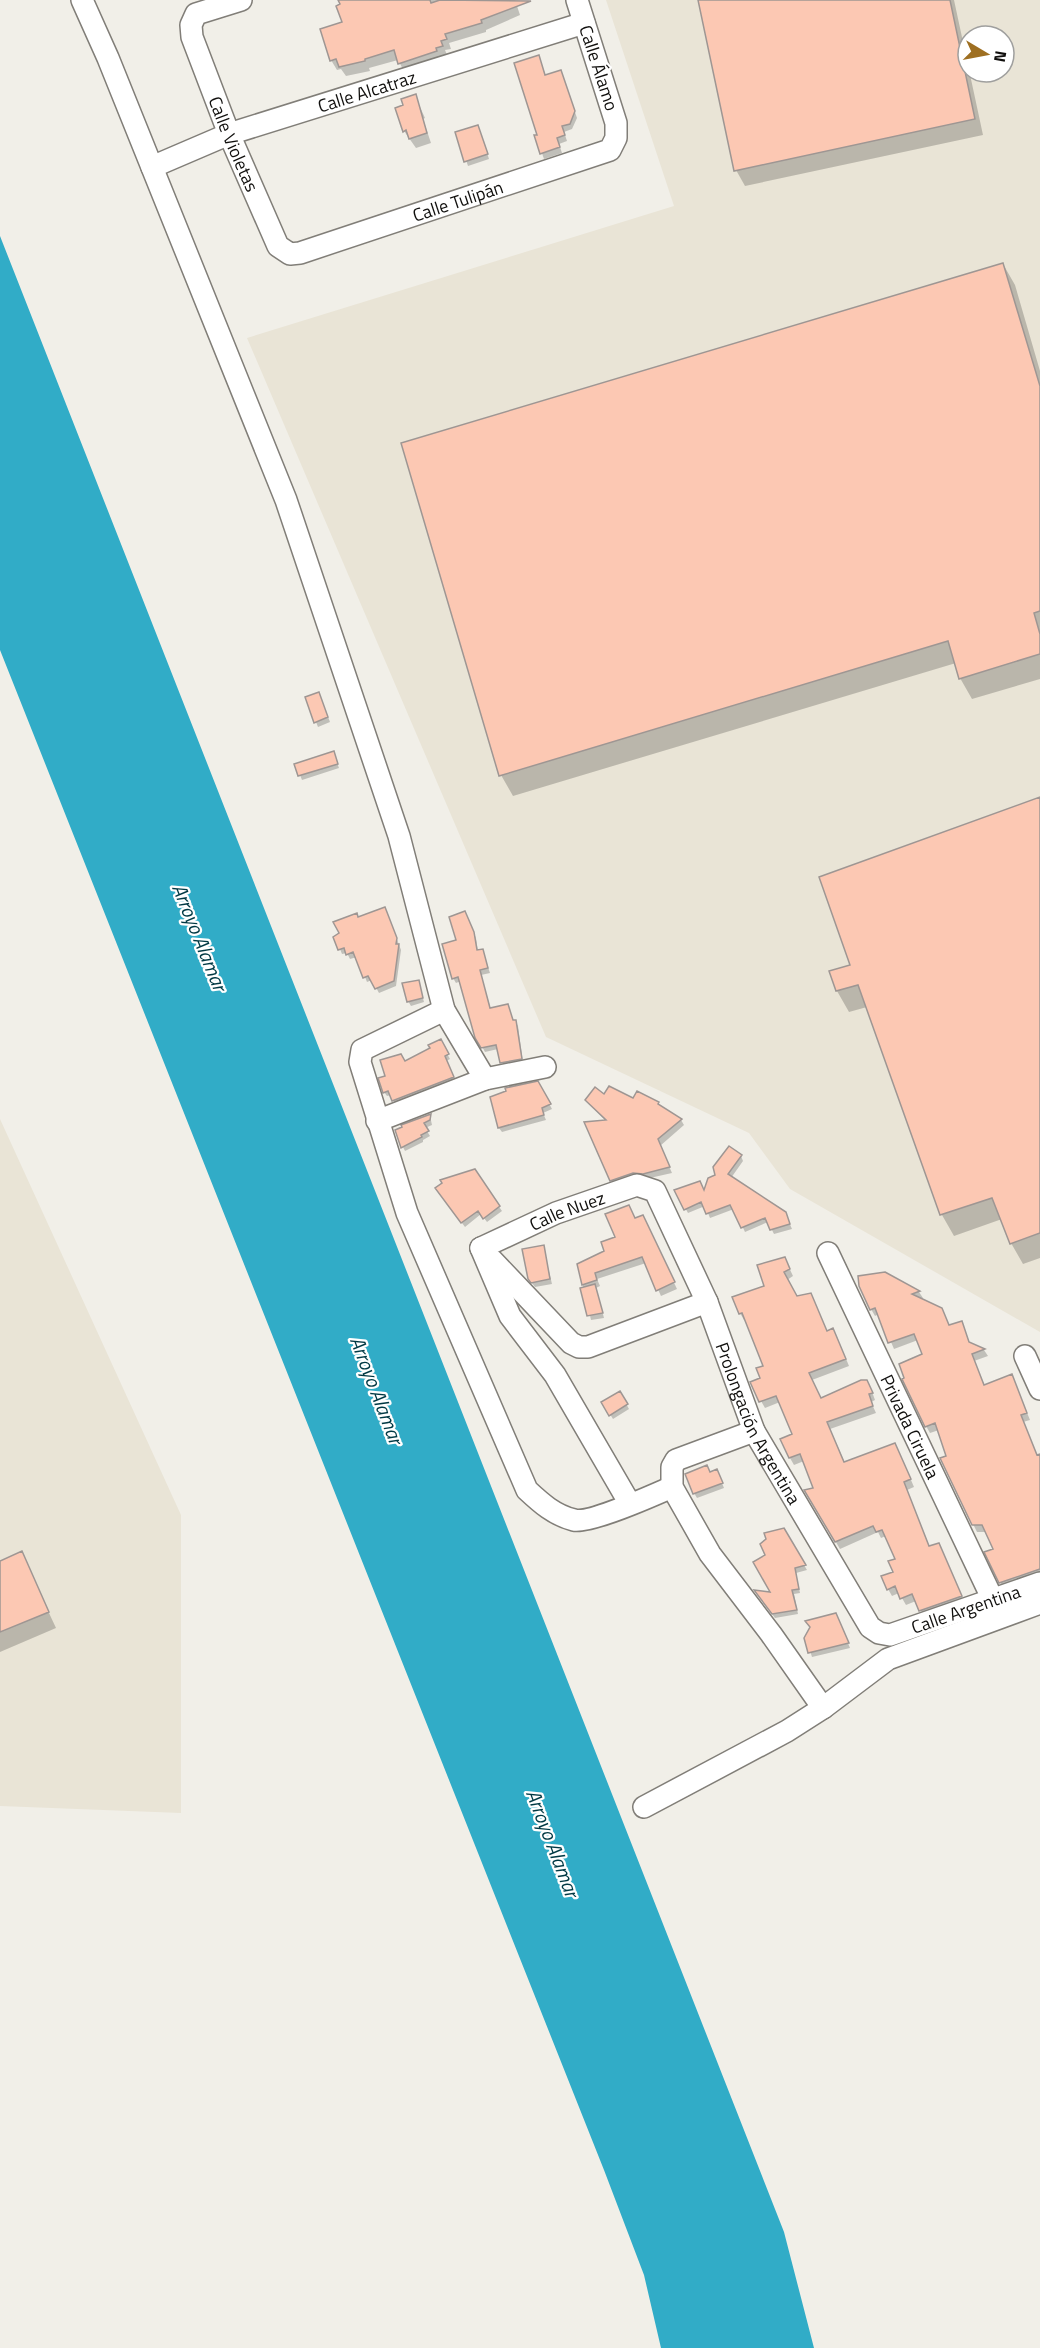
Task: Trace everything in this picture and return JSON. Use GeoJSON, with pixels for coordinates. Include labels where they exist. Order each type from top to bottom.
{"type":"FeatureCollection","features":[{"type":"Feature","properties":{"kind":"street"},"geometry":{"type":"LineString","coordinates":[[82,0],[108,58],[286,500],[399,836],[444,1010],[485,1079]]}},
{"type":"Feature","properties":{"kind":"street","name":"Calle Violetas"},"geometry":{"type":"LineString","coordinates":[[241,0],[196,14],[191,25],[192,37],[229,135],[278,246],[290,254]]}},
{"type":"Feature","properties":{"kind":"street","name":"Calle Álamo"},"geometry":{"type":"LineString","coordinates":[[577,0],[616,123],[616,138]]}},
{"type":"Feature","properties":{"kind":"street","name":"Calle Alcatraz"},"geometry":{"type":"LineString","coordinates":[[152,167],[229,135],[584,23]]}},
{"type":"Feature","properties":{"kind":"street","name":"Calle Tulipán"},"geometry":{"type":"LineString","coordinates":[[290,254],[300,253],[610,150],[616,138]]}},
{"type":"Feature","properties":{"kind":"street"},"geometry":{"type":"LineString","coordinates":[[444,1010],[362,1050],[360,1062],[407,1213],[527,1490],[546,1509],[576,1521],[630,1504],[672,1477]]}},
{"type":"Feature","properties":{"kind":"street"},"geometry":{"type":"LineString","coordinates":[[377,1121],[485,1079],[545,1067]]}},
{"type":"Feature","properties":{"kind":"street","name":"Calle Nuez"},"geometry":{"type":"LineString","coordinates":[[481,1248],[556,1213],[637,1185],[655,1191]]}},
{"type":"Feature","properties":{"kind":"street","name":"Prolongación Argentina"},"geometry":{"type":"LineString","coordinates":[[655,1191],[707,1302],[754,1431],[870,1628],[884,1634]]}},
{"type":"Feature","properties":{"kind":"street"},"geometry":{"type":"LineString","coordinates":[[481,1248],[510,1316],[555,1375],[630,1504]]}},
{"type":"Feature","properties":{"kind":"street"},"geometry":{"type":"LineString","coordinates":[[481,1248],[571,1343],[579,1347],[588,1347],[707,1302]]}},
{"type":"Feature","properties":{"kind":"street","name":"Privada Ciruela"},"geometry":{"type":"LineString","coordinates":[[828,1253],[993,1600]]}},
{"type":"Feature","properties":{"kind":"street"},"geometry":{"type":"LineString","coordinates":[[1025,1356],[1040,1389]]}},
{"type":"Feature","properties":{"kind":"street"},"geometry":{"type":"LineString","coordinates":[[754,1431],[676,1460],[672,1477],[710,1554],[771,1634],[823,1708]]}},
{"type":"Feature","properties":{"kind":"street","name":"Calle Argentina"},"geometry":{"type":"LineString","coordinates":[[884,1634],[1040,1583]]}},
{"type":"Feature","properties":{"kind":"street"},"geometry":{"type":"LineString","coordinates":[[644,1807],[787,1731],[823,1708],[888,1659],[1040,1603]]}},
{"type":"Feature","properties":{"kind":"street"},"geometry":{"type":"LineString","coordinates":[[884,1634],[888,1659]]}},
{"type":"Feature","properties":{"kind":"shaded area"},"geometry":{"type":"Polygon","coordinates":[[[606,0],[1040,0],[1040,1332],[790,1189],[749,1133],[546,1037],[247,338],[674,206],[606,0]]]}},
{"type":"Feature","properties":{"kind":"shaded area"},"geometry":{"type":"Polygon","coordinates":[[[0,1119],[181,1515],[181,1813],[0,1806],[0,1119]]]}},
{"type":"Feature","properties":{"kind":"water","name":"Arroyo Alamar"},"geometry":{"type":"Polygon","coordinates":[[[0,236],[784,2232],[814,2348],[661,2348],[644,2275],[604,2170],[0,650],[0,236]]]}},
{"type":"Feature","properties":{"kind":"building"},"geometry":{"type":"Polygon","coordinates":[[[338,0],[430,0],[431,3],[440,0],[531,1],[481,20],[482,23],[445,34],[447,39],[441,41],[443,46],[436,48],[437,51],[398,64],[394,50],[365,59],[365,61],[339,67],[336,59],[330,61],[320,29],[342,22],[336,6],[340,4],[338,0]]]}},
{"type":"Feature","properties":{"kind":"building"},"geometry":{"type":"Polygon","coordinates":[[[698,0],[950,0],[956,29],[956,84],[968,84],[975,119],[734,171],[698,0]]]}},
{"type":"Feature","properties":{"kind":"building"},"geometry":{"type":"Polygon","coordinates":[[[539,55],[545,75],[561,70],[575,111],[570,124],[562,126],[565,135],[557,138],[560,147],[540,154],[534,135],[537,135],[514,63],[539,55]]]}},
{"type":"Feature","properties":{"kind":"building"},"geometry":{"type":"Polygon","coordinates":[[[416,94],[427,133],[409,139],[406,130],[403,132],[395,108],[403,105],[401,99],[416,94]]]}},
{"type":"Feature","properties":{"kind":"building"},"geometry":{"type":"Polygon","coordinates":[[[478,125],[488,154],[464,162],[455,132],[478,125]]]}},
{"type":"Feature","properties":{"kind":"building"},"geometry":{"type":"Polygon","coordinates":[[[1003,263],[1040,386],[1040,611],[1034,613],[1040,634],[1040,654],[959,679],[948,641],[499,776],[401,443],[1003,263]]]}},
{"type":"Feature","properties":{"kind":"building"},"geometry":{"type":"Polygon","coordinates":[[[319,692],[328,717],[314,723],[305,697],[319,692]]]}},
{"type":"Feature","properties":{"kind":"building"},"geometry":{"type":"Polygon","coordinates":[[[334,751],[338,764],[298,776],[294,764],[334,751]]]}},
{"type":"Feature","properties":{"kind":"building"},"geometry":{"type":"Polygon","coordinates":[[[1040,797],[1040,1233],[1010,1244],[992,1198],[940,1215],[858,985],[836,991],[829,971],[850,965],[819,877],[1040,797]]]}},
{"type":"Feature","properties":{"kind":"building"},"geometry":{"type":"Polygon","coordinates":[[[385,907],[397,938],[396,944],[399,944],[394,981],[375,989],[368,976],[363,978],[353,952],[346,955],[344,948],[338,950],[333,937],[339,933],[333,922],[357,913],[358,917],[385,907]]]}},
{"type":"Feature","properties":{"kind":"building"},"geometry":{"type":"Polygon","coordinates":[[[465,911],[474,932],[477,950],[483,949],[488,968],[480,970],[490,1008],[508,1004],[513,1020],[516,1020],[522,1059],[500,1063],[496,1045],[481,1048],[475,1038],[458,977],[452,979],[442,944],[456,940],[449,917],[465,911]]]}},
{"type":"Feature","properties":{"kind":"building"},"geometry":{"type":"Polygon","coordinates":[[[419,980],[423,998],[407,1002],[402,983],[419,980]]]}},
{"type":"Feature","properties":{"kind":"building"},"geometry":{"type":"Polygon","coordinates":[[[441,1039],[449,1054],[445,1056],[454,1077],[392,1101],[388,1091],[383,1093],[378,1078],[385,1076],[380,1060],[401,1054],[405,1061],[430,1048],[428,1045],[441,1039]]]}},
{"type":"Feature","properties":{"kind":"building"},"geometry":{"type":"Polygon","coordinates":[[[538,1081],[551,1104],[542,1108],[544,1115],[498,1128],[490,1097],[506,1091],[505,1088],[538,1081]]]}},
{"type":"Feature","properties":{"kind":"building"},"geometry":{"type":"Polygon","coordinates":[[[609,1086],[633,1098],[637,1091],[659,1102],[658,1104],[682,1119],[658,1139],[670,1167],[643,1174],[633,1173],[610,1181],[584,1122],[606,1120],[585,1100],[595,1087],[604,1094],[609,1086]]]}},
{"type":"Feature","properties":{"kind":"building"},"geometry":{"type":"Polygon","coordinates":[[[431,1114],[430,1120],[424,1123],[429,1131],[401,1148],[395,1130],[402,1127],[401,1125],[431,1114]]]}},
{"type":"Feature","properties":{"kind":"building"},"geometry":{"type":"Polygon","coordinates":[[[729,1146],[742,1155],[728,1174],[786,1212],[790,1224],[770,1230],[765,1218],[741,1228],[730,1205],[706,1214],[701,1202],[684,1210],[674,1190],[700,1181],[704,1190],[708,1178],[715,1175],[713,1167],[729,1146]]]}},
{"type":"Feature","properties":{"kind":"building"},"geometry":{"type":"Polygon","coordinates":[[[475,1169],[500,1206],[483,1219],[478,1211],[461,1223],[435,1188],[442,1183],[440,1180],[475,1169]]]}},
{"type":"Feature","properties":{"kind":"building"},"geometry":{"type":"Polygon","coordinates":[[[629,1205],[635,1218],[643,1215],[675,1282],[656,1291],[642,1257],[595,1273],[597,1280],[582,1285],[577,1264],[604,1251],[601,1242],[615,1237],[605,1214],[629,1205]]]}},
{"type":"Feature","properties":{"kind":"building"},"geometry":{"type":"Polygon","coordinates":[[[544,1245],[550,1279],[531,1283],[528,1279],[522,1249],[544,1245]]]}},
{"type":"Feature","properties":{"kind":"building"},"geometry":{"type":"Polygon","coordinates":[[[785,1257],[790,1269],[784,1272],[797,1296],[811,1293],[827,1331],[833,1328],[846,1359],[809,1373],[821,1398],[861,1380],[867,1380],[873,1393],[869,1394],[873,1406],[827,1422],[844,1462],[895,1443],[911,1479],[904,1482],[929,1546],[939,1543],[962,1596],[919,1611],[912,1594],[900,1599],[895,1586],[887,1590],[881,1576],[893,1572],[888,1561],[895,1559],[882,1530],[876,1532],[873,1526],[835,1542],[804,1490],[813,1488],[800,1454],[789,1458],[780,1439],[792,1434],[776,1396],[759,1402],[750,1382],[760,1378],[756,1368],[763,1366],[742,1313],[739,1314],[732,1297],[764,1286],[757,1265],[785,1257]]]}},
{"type":"Feature","properties":{"kind":"building"},"geometry":{"type":"Polygon","coordinates":[[[885,1272],[920,1291],[912,1294],[942,1308],[949,1325],[962,1321],[969,1342],[985,1349],[972,1354],[984,1385],[1012,1374],[1027,1413],[1021,1415],[1037,1455],[1040,1454],[1040,1569],[999,1583],[984,1552],[993,1549],[982,1525],[972,1525],[940,1458],[946,1456],[935,1423],[925,1427],[902,1379],[904,1378],[899,1364],[922,1354],[914,1334],[888,1343],[875,1308],[870,1310],[859,1286],[858,1276],[885,1272]]]}},
{"type":"Feature","properties":{"kind":"building"},"geometry":{"type":"Polygon","coordinates":[[[595,1284],[603,1313],[587,1316],[580,1288],[595,1284]]]}},
{"type":"Feature","properties":{"kind":"building"},"geometry":{"type":"Polygon","coordinates":[[[620,1391],[628,1404],[609,1416],[601,1402],[620,1391]]]}},
{"type":"Feature","properties":{"kind":"building"},"geometry":{"type":"Polygon","coordinates":[[[707,1465],[710,1472],[717,1469],[723,1483],[693,1494],[685,1474],[707,1465]]]}},
{"type":"Feature","properties":{"kind":"building"},"geometry":{"type":"Polygon","coordinates":[[[784,1528],[806,1565],[795,1568],[799,1589],[792,1590],[797,1610],[772,1614],[754,1590],[770,1592],[753,1562],[765,1555],[760,1544],[766,1539],[764,1533],[784,1528]]]}},
{"type":"Feature","properties":{"kind":"building"},"geometry":{"type":"Polygon","coordinates":[[[22,1551],[49,1612],[0,1632],[0,1561],[22,1551]]]}},
{"type":"Feature","properties":{"kind":"building"},"geometry":{"type":"Polygon","coordinates":[[[836,1613],[849,1643],[808,1653],[804,1638],[810,1627],[805,1621],[836,1613]]]}}]}
